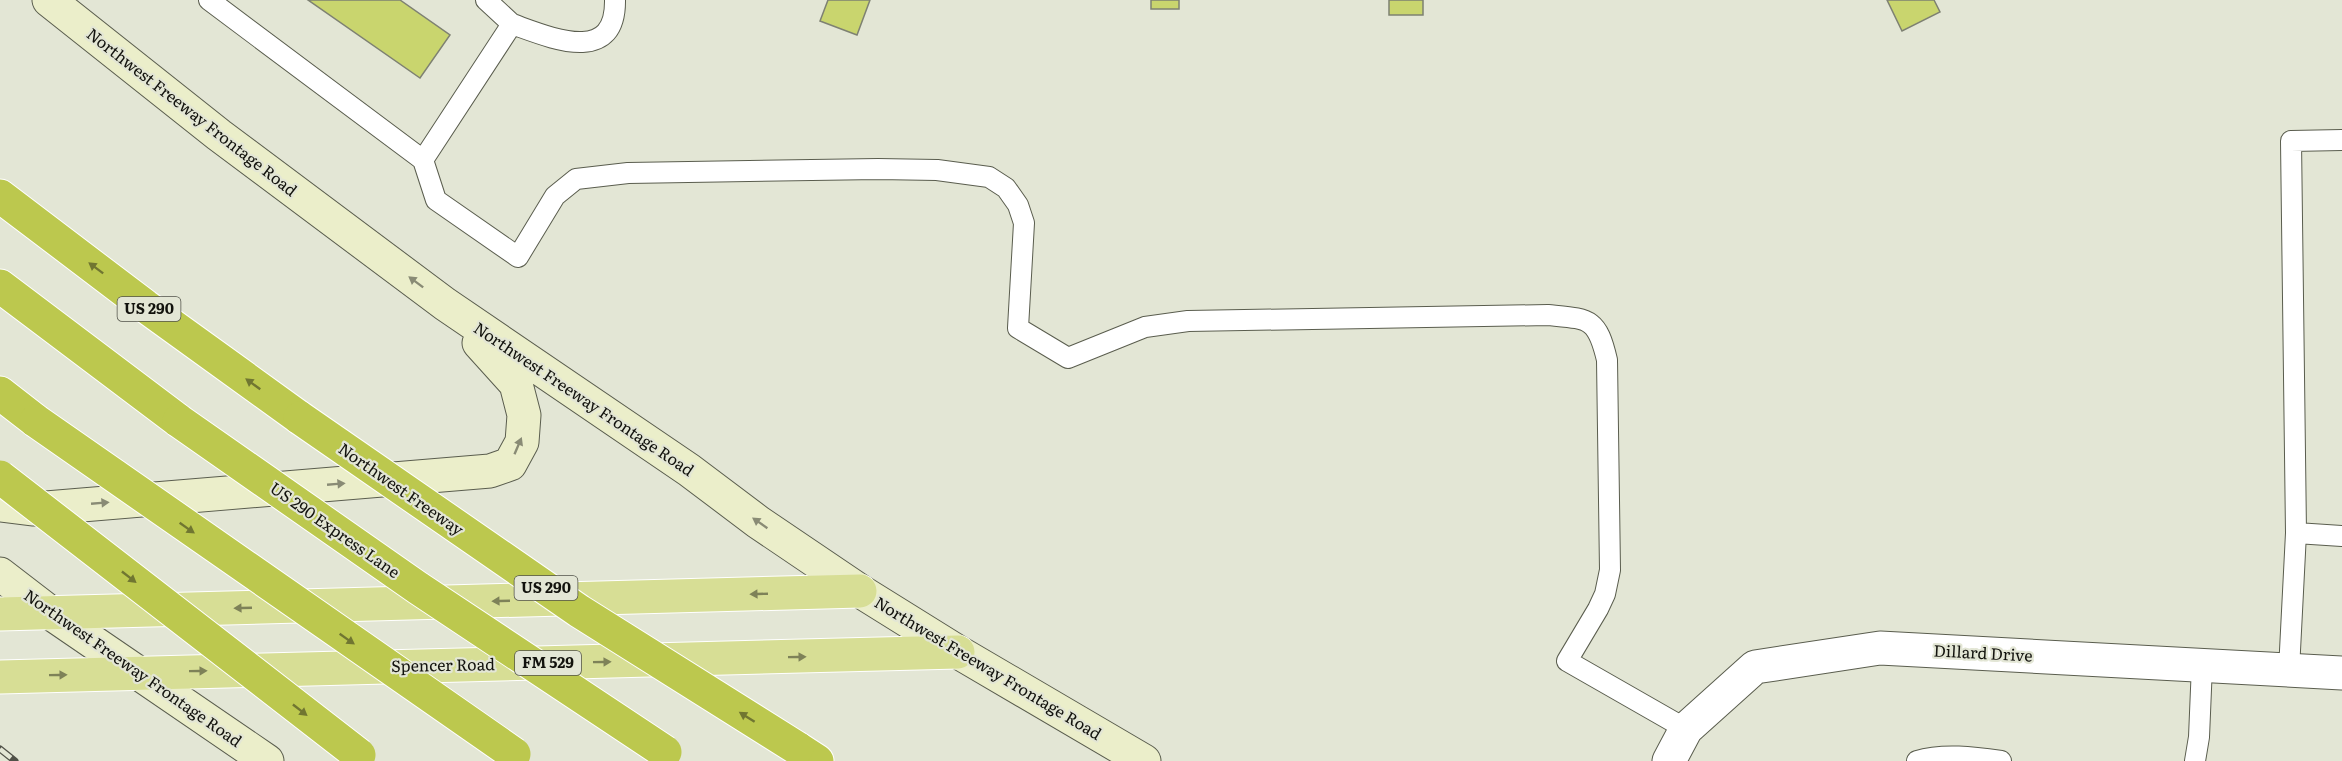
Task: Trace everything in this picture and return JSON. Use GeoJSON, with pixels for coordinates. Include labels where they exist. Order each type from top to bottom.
{"type":"FeatureCollection","features":[{"type":"Feature","properties":{"kind":"highway","name":"Northwest Freeway"},"geometry":{"type":"LineString","coordinates":[[0,196],[145,306],[300,418],[598,623],[807,755]]}},
{"type":"Feature","properties":{"kind":"highway","name":"US 290 Express Lane"},"geometry":{"type":"LineString","coordinates":[[0,286],[179,421],[418,588],[672,756]]}},
{"type":"Feature","properties":{"kind":"highway"},"geometry":{"type":"LineString","coordinates":[[0,393],[36,421],[520,757]]}},
{"type":"Feature","properties":{"kind":"highway"},"geometry":{"type":"LineString","coordinates":[[0,477],[363,758]]}},
{"type":"Feature","properties":{"kind":"main road","name":"Northwest Freeway Frontage Road"},"geometry":{"type":"LineString","coordinates":[[49,0],[219,135],[445,304],[688,470],[758,522],[860,591],[958,652],[1144,761]]}},
{"type":"Feature","properties":{"kind":"main road"},"geometry":{"type":"LineString","coordinates":[[0,505],[34,509],[490,471],[510,464],[522,442],[524,415],[516,384],[445,304]]}},
{"type":"Feature","properties":{"kind":"main road","name":"Northwest Freeway Frontage Road"},"geometry":{"type":"LineString","coordinates":[[0,574],[52,614],[267,761]]}},
{"type":"Feature","properties":{"kind":"main road"},"geometry":{"type":"LineString","coordinates":[[0,614],[860,591]]}},
{"type":"Feature","properties":{"kind":"main road","name":"Spencer Road"},"geometry":{"type":"LineString","coordinates":[[0,677],[958,652]]}},
{"type":"Feature","properties":{"kind":"street","name":"Dillard Drive"},"geometry":{"type":"LineString","coordinates":[[1669,761],[1686,729],[1755,668],[1880,648],[2342,673]]}},
{"type":"Feature","properties":{"kind":"lane"},"geometry":{"type":"LineString","coordinates":[[209,0],[423,160],[436,200],[518,257],[555,196],[576,179],[628,173],[938,170],[988,177],[1006,188],[1018,205],[1024,223],[1018,328],[1068,358],[1145,327],[1188,321],[1548,315],[1581,318],[1595,327],[1602,340],[1607,360],[1610,570],[1605,594],[1598,609],[1567,661],[1686,729]]}},
{"type":"Feature","properties":{"kind":"lane"},"geometry":{"type":"LineString","coordinates":[[486,0],[512,24],[560,40],[588,43],[608,30],[615,15],[615,0]]}},
{"type":"Feature","properties":{"kind":"lane"},"geometry":{"type":"LineString","coordinates":[[423,160],[512,24]]}},
{"type":"Feature","properties":{"kind":"lane"},"geometry":{"type":"LineString","coordinates":[[2289,670],[2296,533],[2291,141],[2342,140]]}},
{"type":"Feature","properties":{"kind":"lane"},"geometry":{"type":"LineString","coordinates":[[2296,533],[2342,536]]}},
{"type":"Feature","properties":{"kind":"lane"},"geometry":{"type":"LineString","coordinates":[[2195,761],[2199,738],[2202,665]]}},
{"type":"Feature","properties":{"kind":"lane"},"geometry":{"type":"LineString","coordinates":[[1917,761],[1929,757],[1973,757],[2001,761]]}},
{"type":"Feature","properties":{"kind":"building"},"geometry":{"type":"Polygon","coordinates":[[[308,0],[400,0],[450,35],[420,78],[308,0]]]}},
{"type":"Feature","properties":{"kind":"building"},"geometry":{"type":"Polygon","coordinates":[[[828,0],[870,0],[857,35],[820,21],[828,0]]]}},
{"type":"Feature","properties":{"kind":"building"},"geometry":{"type":"Polygon","coordinates":[[[1151,0],[1179,0],[1179,9],[1151,9],[1151,0]]]}},
{"type":"Feature","properties":{"kind":"building"},"geometry":{"type":"Polygon","coordinates":[[[1389,0],[1423,0],[1423,15],[1389,15],[1389,0]]]}},
{"type":"Feature","properties":{"kind":"building"},"geometry":{"type":"Polygon","coordinates":[[[1887,0],[1934,0],[1940,12],[1902,31],[1887,0]]]}},
{"type":"Feature","properties":{"kind":"railway"},"geometry":{"type":"LineString","coordinates":[[0,749],[15,761]]}}]}
